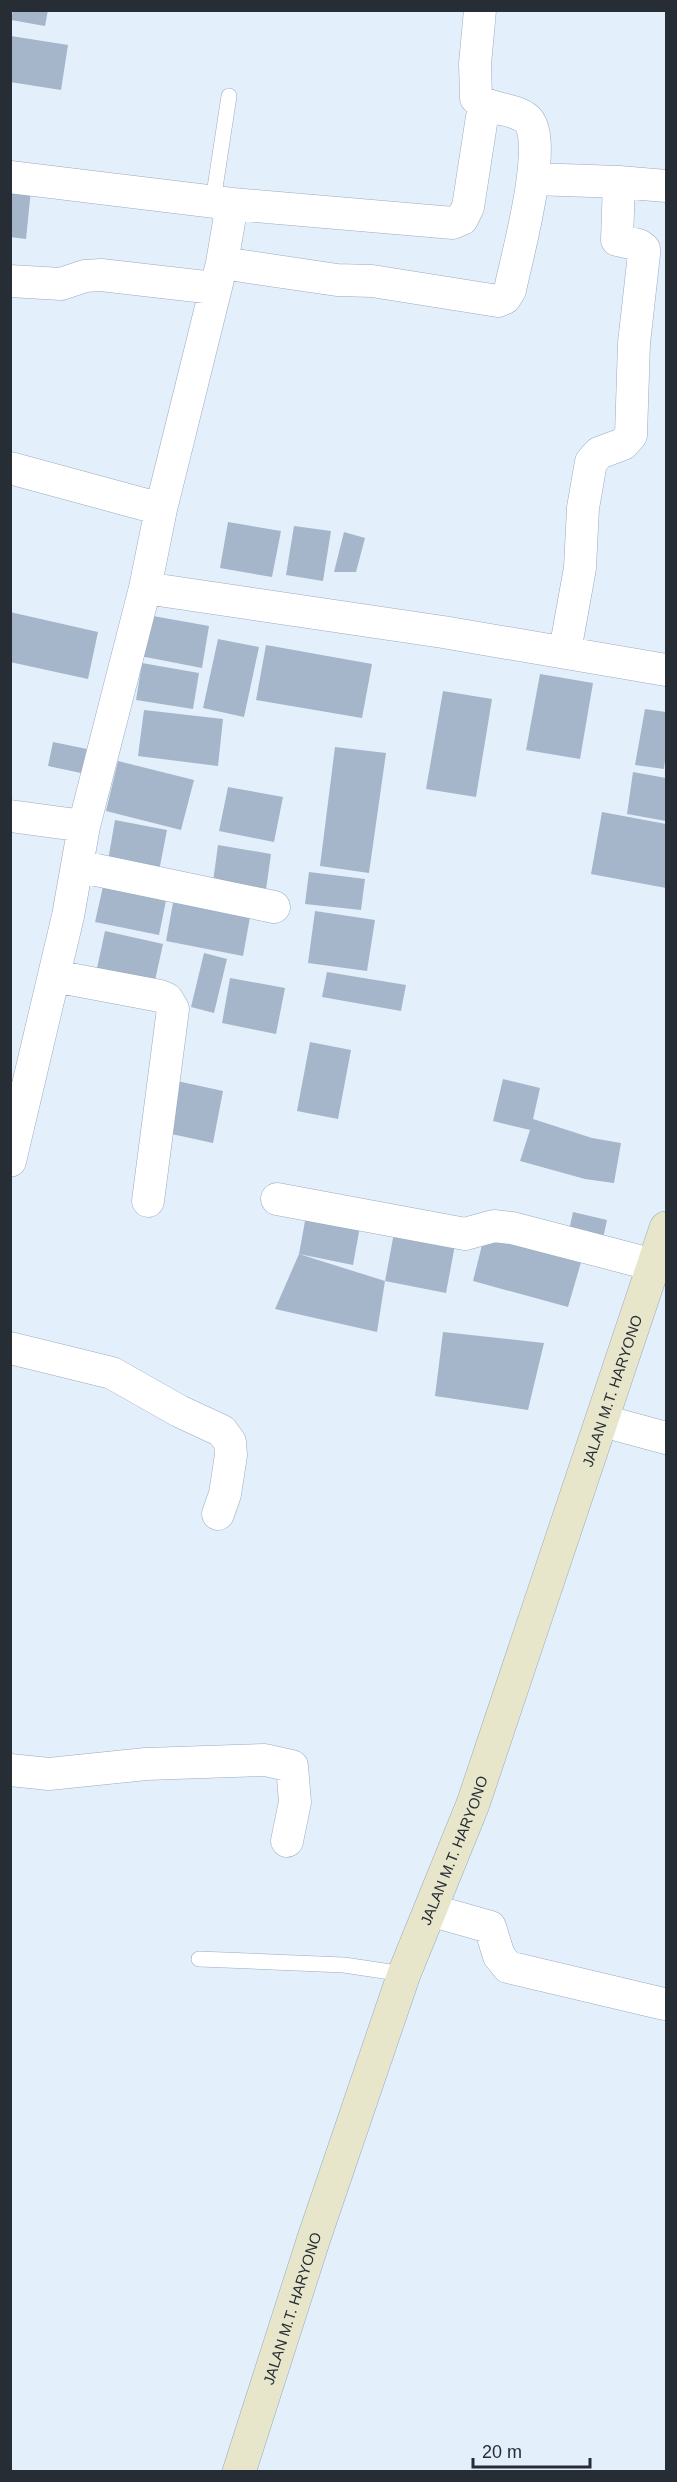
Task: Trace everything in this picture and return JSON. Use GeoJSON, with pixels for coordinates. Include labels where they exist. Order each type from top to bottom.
{"type":"FeatureCollection","features":[{"type":"Feature","properties":{"kind":"main road","name":"JALAN M.T. HARYONO"},"geometry":{"type":"LineString","coordinates":[[239,2472],[404,1974],[473,1804],[666,1228]]}},
{"type":"Feature","properties":{"kind":"street"},"geometry":{"type":"LineString","coordinates":[[10,281],[62,284],[85,276],[101,275],[218,275],[372,281],[498,301],[505,298],[510,290],[534,179],[536,136],[532,125],[526,118],[484,104],[476,98],[475,64],[479,19]]}},
{"type":"Feature","properties":{"kind":"street"},"geometry":{"type":"LineString","coordinates":[[10,177],[222,203],[453,223],[462,219],[468,207],[484,104]]}},
{"type":"Feature","properties":{"kind":"street"},"geometry":{"type":"LineString","coordinates":[[534,179],[666,186]]}},
{"type":"Feature","properties":{"kind":"street"},"geometry":{"type":"LineString","coordinates":[[565,651],[580,568],[583,508],[591,462],[599,453],[623,444],[631,435],[634,343],[644,249],[639,245],[617,240],[619,182]]}},
{"type":"Feature","properties":{"kind":"street"},"geometry":{"type":"LineString","coordinates":[[10,1161],[54,976],[84,826],[145,588],[161,509],[218,275],[222,203]]}},
{"type":"Feature","properties":{"kind":"street"},"geometry":{"type":"LineString","coordinates":[[10,468],[161,509]]}},
{"type":"Feature","properties":{"kind":"street"},"geometry":{"type":"LineString","coordinates":[[145,588],[565,651],[666,670]]}},
{"type":"Feature","properties":{"kind":"street"},"geometry":{"type":"LineString","coordinates":[[10,816],[84,826]]}},
{"type":"Feature","properties":{"kind":"street"},"geometry":{"type":"LineString","coordinates":[[77,866],[274,907]]}},
{"type":"Feature","properties":{"kind":"street"},"geometry":{"type":"LineString","coordinates":[[54,976],[160,996],[167,999],[173,1009],[148,1201]]}},
{"type":"Feature","properties":{"kind":"street"},"geometry":{"type":"LineString","coordinates":[[277,1200],[465,1234],[494,1226],[512,1228],[654,1264]]}},
{"type":"Feature","properties":{"kind":"street"},"geometry":{"type":"LineString","coordinates":[[10,1348],[112,1373],[179,1411],[222,1431],[230,1442],[231,1455],[225,1494],[218,1514]]}},
{"type":"Feature","properties":{"kind":"street"},"geometry":{"type":"LineString","coordinates":[[603,1421],[666,1438]]}},
{"type":"Feature","properties":{"kind":"street"},"geometry":{"type":"LineString","coordinates":[[10,1770],[50,1774],[146,1764],[264,1760],[292,1766],[295,1802],[287,1841]]}},
{"type":"Feature","properties":{"kind":"street"},"geometry":{"type":"LineString","coordinates":[[430,1910],[490,1927],[499,1956],[508,1967],[664,2004]]}},
{"type":"Feature","properties":{"kind":"lane"},"geometry":{"type":"LineString","coordinates":[[222,203],[229,96]]}},
{"type":"Feature","properties":{"kind":"lane"},"geometry":{"type":"LineString","coordinates":[[199,1959],[344,1965],[404,1974]]}},
{"type":"Feature","properties":{"kind":"building"},"geometry":{"type":"Polygon","coordinates":[[[13,10],[48,10],[45,26],[11,20],[13,10]]]}},
{"type":"Feature","properties":{"kind":"building"},"geometry":{"type":"Polygon","coordinates":[[[11,36],[68,45],[61,90],[10,82],[11,36]]]}},
{"type":"Feature","properties":{"kind":"building"},"geometry":{"type":"Polygon","coordinates":[[[10,187],[31,190],[26,239],[10,237],[10,187]]]}},
{"type":"Feature","properties":{"kind":"building"},"geometry":{"type":"Polygon","coordinates":[[[228,522],[281,531],[272,577],[220,568],[228,522]]]}},
{"type":"Feature","properties":{"kind":"building"},"geometry":{"type":"Polygon","coordinates":[[[294,526],[331,531],[323,581],[286,575],[294,526]]]}},
{"type":"Feature","properties":{"kind":"building"},"geometry":{"type":"Polygon","coordinates":[[[344,532],[365,538],[356,572],[334,572],[344,532]]]}},
{"type":"Feature","properties":{"kind":"building"},"geometry":{"type":"Polygon","coordinates":[[[10,612],[98,632],[88,679],[10,662],[10,612]]]}},
{"type":"Feature","properties":{"kind":"building"},"geometry":{"type":"Polygon","coordinates":[[[142,614],[209,626],[202,668],[135,655],[142,614]]]}},
{"type":"Feature","properties":{"kind":"building"},"geometry":{"type":"Polygon","coordinates":[[[218,639],[259,647],[244,717],[203,708],[218,639]]]}},
{"type":"Feature","properties":{"kind":"building"},"geometry":{"type":"Polygon","coordinates":[[[266,645],[372,664],[362,718],[256,700],[266,645]]]}},
{"type":"Feature","properties":{"kind":"building"},"geometry":{"type":"Polygon","coordinates":[[[142,663],[199,673],[193,709],[136,700],[142,663]]]}},
{"type":"Feature","properties":{"kind":"building"},"geometry":{"type":"Polygon","coordinates":[[[540,674],[593,683],[580,759],[526,750],[540,674]]]}},
{"type":"Feature","properties":{"kind":"building"},"geometry":{"type":"Polygon","coordinates":[[[443,691],[492,699],[476,797],[426,789],[443,691]]]}},
{"type":"Feature","properties":{"kind":"building"},"geometry":{"type":"Polygon","coordinates":[[[645,709],[666,712],[664,769],[635,765],[645,709]]]}},
{"type":"Feature","properties":{"kind":"building"},"geometry":{"type":"Polygon","coordinates":[[[144,710],[223,719],[218,766],[138,756],[144,710]]]}},
{"type":"Feature","properties":{"kind":"building"},"geometry":{"type":"Polygon","coordinates":[[[53,742],[87,749],[81,773],[48,766],[53,742]]]}},
{"type":"Feature","properties":{"kind":"building"},"geometry":{"type":"Polygon","coordinates":[[[335,747],[386,753],[369,873],[320,866],[335,747]]]}},
{"type":"Feature","properties":{"kind":"building"},"geometry":{"type":"Polygon","coordinates":[[[118,761],[194,780],[181,830],[106,811],[118,761]]]}},
{"type":"Feature","properties":{"kind":"building"},"geometry":{"type":"Polygon","coordinates":[[[633,772],[666,778],[666,821],[627,814],[633,772]]]}},
{"type":"Feature","properties":{"kind":"building"},"geometry":{"type":"Polygon","coordinates":[[[228,787],[283,797],[274,842],[219,831],[228,787]]]}},
{"type":"Feature","properties":{"kind":"building"},"geometry":{"type":"Polygon","coordinates":[[[602,812],[666,824],[666,888],[591,874],[602,812]]]}},
{"type":"Feature","properties":{"kind":"building"},"geometry":{"type":"Polygon","coordinates":[[[115,820],[167,830],[158,876],[107,866],[115,820]]]}},
{"type":"Feature","properties":{"kind":"building"},"geometry":{"type":"Polygon","coordinates":[[[218,845],[271,854],[265,897],[212,889],[218,845]]]}},
{"type":"Feature","properties":{"kind":"building"},"geometry":{"type":"Polygon","coordinates":[[[309,872],[365,879],[361,910],[305,904],[309,872]]]}},
{"type":"Feature","properties":{"kind":"building"},"geometry":{"type":"Polygon","coordinates":[[[106,873],[169,886],[159,935],[95,922],[106,873]]]}},
{"type":"Feature","properties":{"kind":"building"},"geometry":{"type":"Polygon","coordinates":[[[175,892],[252,906],[243,956],[166,941],[175,892]]]}},
{"type":"Feature","properties":{"kind":"building"},"geometry":{"type":"Polygon","coordinates":[[[315,911],[375,920],[367,971],[308,963],[315,911]]]}},
{"type":"Feature","properties":{"kind":"building"},"geometry":{"type":"Polygon","coordinates":[[[105,931],[163,944],[154,985],[96,973],[105,931]]]}},
{"type":"Feature","properties":{"kind":"building"},"geometry":{"type":"Polygon","coordinates":[[[204,953],[227,959],[214,1013],[191,1007],[204,953]]]}},
{"type":"Feature","properties":{"kind":"building"},"geometry":{"type":"Polygon","coordinates":[[[327,972],[406,985],[401,1011],[322,997],[327,972]]]}},
{"type":"Feature","properties":{"kind":"building"},"geometry":{"type":"Polygon","coordinates":[[[230,978],[285,988],[276,1034],[222,1023],[230,978]]]}},
{"type":"Feature","properties":{"kind":"building"},"geometry":{"type":"Polygon","coordinates":[[[310,1042],[351,1050],[338,1119],[297,1111],[310,1042]]]}},
{"type":"Feature","properties":{"kind":"building"},"geometry":{"type":"Polygon","coordinates":[[[503,1079],[540,1088],[533,1119],[592,1138],[621,1143],[614,1183],[585,1179],[520,1161],[530,1130],[493,1121],[503,1079]]]}},
{"type":"Feature","properties":{"kind":"building"},"geometry":{"type":"Polygon","coordinates":[[[177,1081],[223,1091],[213,1143],[167,1133],[177,1081]]]}},
{"type":"Feature","properties":{"kind":"building"},"geometry":{"type":"Polygon","coordinates":[[[307,1210],[361,1221],[353,1265],[299,1254],[307,1210]]]}},
{"type":"Feature","properties":{"kind":"building"},"geometry":{"type":"Polygon","coordinates":[[[573,1212],[607,1220],[602,1243],[568,1235],[573,1212]]]}},
{"type":"Feature","properties":{"kind":"building"},"geometry":{"type":"Polygon","coordinates":[[[394,1233],[455,1245],[446,1293],[385,1281],[394,1233]]]}},
{"type":"Feature","properties":{"kind":"building"},"geometry":{"type":"Polygon","coordinates":[[[485,1233],[582,1259],[568,1307],[473,1281],[485,1233]]]}},
{"type":"Feature","properties":{"kind":"building"},"geometry":{"type":"Polygon","coordinates":[[[299,1254],[385,1281],[377,1332],[275,1309],[299,1254]]]}},
{"type":"Feature","properties":{"kind":"building"},"geometry":{"type":"Polygon","coordinates":[[[443,1332],[544,1343],[528,1410],[435,1396],[443,1332]]]}}]}
